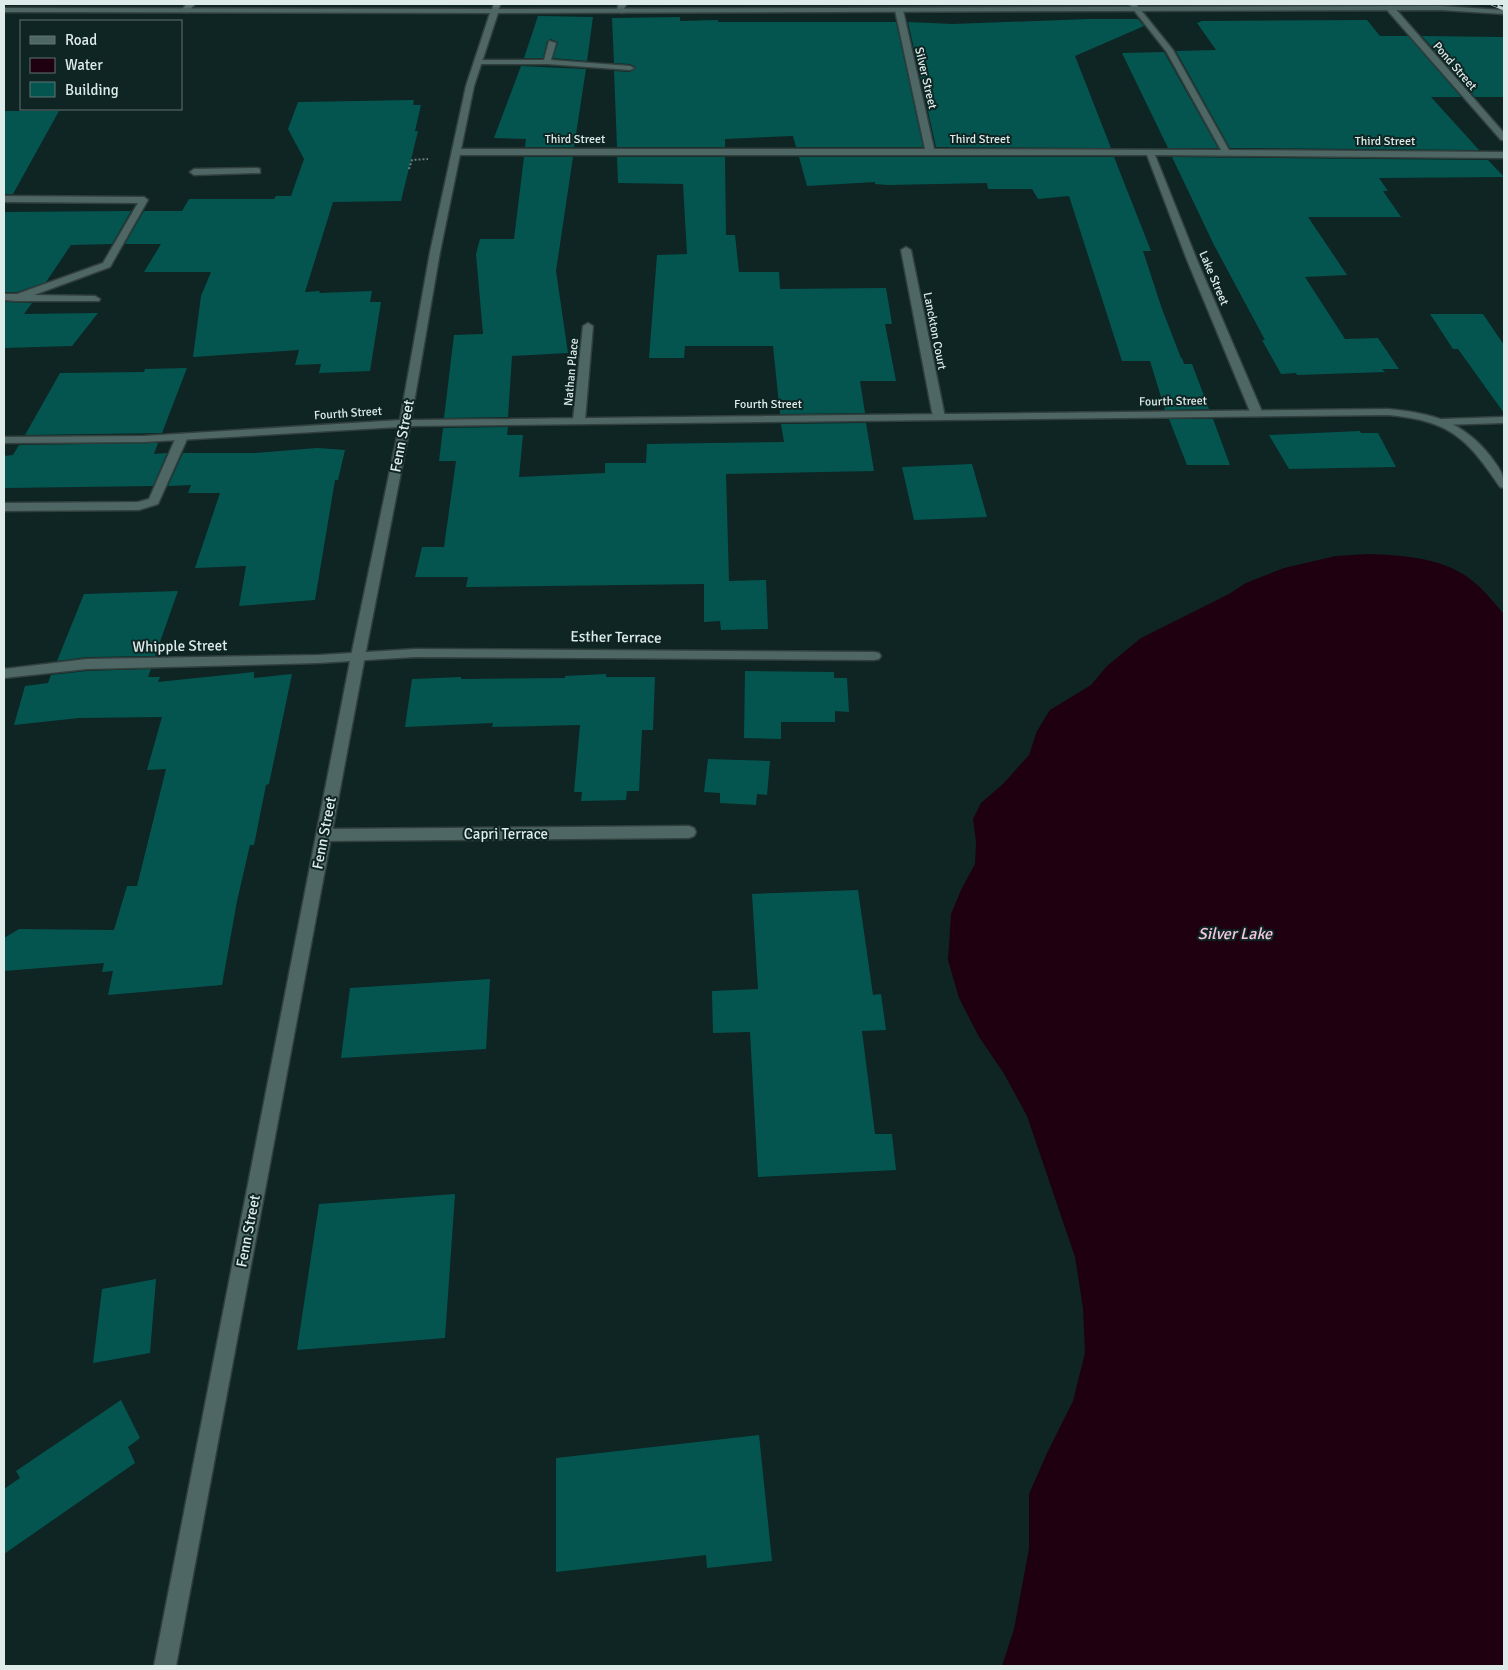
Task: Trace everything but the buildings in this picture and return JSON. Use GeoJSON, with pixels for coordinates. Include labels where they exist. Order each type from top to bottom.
{"type":"FeatureCollection","features":[{"type":"Feature","properties":{"kind":"street"},"geometry":{"type":"LineString","coordinates":[[185,10],[191,4]]}},
{"type":"Feature","properties":{"kind":"street"},"geometry":{"type":"LineString","coordinates":[[4,10],[621,7],[868,7],[899,10],[1134,6],[1340,6],[1504,12]]}},
{"type":"Feature","properties":{"kind":"street"},"geometry":{"type":"LineString","coordinates":[[1134,6],[1169,50],[1226,152]]}},
{"type":"Feature","properties":{"kind":"street","name":"Fenn Street"},"geometry":{"type":"LineString","coordinates":[[164,1666],[358,656],[405,423],[435,252],[468,93],[496,8]]}},
{"type":"Feature","properties":{"kind":"street","name":"Pond Street"},"geometry":{"type":"LineString","coordinates":[[1390,8],[1504,138]]}},
{"type":"Feature","properties":{"kind":"street","name":"Silver Street"},"geometry":{"type":"LineString","coordinates":[[899,10],[930,151]]}},
{"type":"Feature","properties":{"kind":"street"},"geometry":{"type":"LineString","coordinates":[[547,62],[552,43]]}},
{"type":"Feature","properties":{"kind":"street"},"geometry":{"type":"LineString","coordinates":[[478,62],[547,62],[630,68]]}},
{"type":"Feature","properties":{"kind":"street","name":"Third Street"},"geometry":{"type":"LineString","coordinates":[[456,152],[930,151],[1504,155]]}},
{"type":"Feature","properties":{"kind":"street","name":"Lake Street"},"geometry":{"type":"LineString","coordinates":[[1150,152],[1192,260],[1257,414]]}},
{"type":"Feature","properties":{"kind":"street"},"geometry":{"type":"LineString","coordinates":[[194,172],[257,171]]}},
{"type":"Feature","properties":{"kind":"street"},"geometry":{"type":"LineString","coordinates":[[4,199],[144,200],[107,265],[16,298]]}},
{"type":"Feature","properties":{"kind":"street","name":"Lanckton Court"},"geometry":{"type":"LineString","coordinates":[[906,250],[939,417]]}},
{"type":"Feature","properties":{"kind":"street"},"geometry":{"type":"LineString","coordinates":[[4,288],[6,290],[4,298],[94,299]]}},
{"type":"Feature","properties":{"kind":"street","name":"Nathan Place"},"geometry":{"type":"LineString","coordinates":[[579,420],[588,326]]}},
{"type":"Feature","properties":{"kind":"street","name":"Fourth Street"},"geometry":{"type":"LineString","coordinates":[[4,440],[182,437],[405,423],[1388,412],[1419,415],[1442,422],[1462,432],[1472,440],[1486,457],[1504,484]]}},
{"type":"Feature","properties":{"kind":"street"},"geometry":{"type":"LineString","coordinates":[[1442,422],[1504,420]]}},
{"type":"Feature","properties":{"kind":"street"},"geometry":{"type":"LineString","coordinates":[[4,507],[139,506],[154,501],[182,437]]}},
{"type":"Feature","properties":{"kind":"street","name":"Esther Terrace"},"geometry":{"type":"LineString","coordinates":[[358,656],[415,652],[874,656]]}},
{"type":"Feature","properties":{"kind":"street","name":"Whipple Street"},"geometry":{"type":"LineString","coordinates":[[4,673],[88,664],[242,662],[358,656]]}},
{"type":"Feature","properties":{"kind":"street","name":"Capri Terrace"},"geometry":{"type":"LineString","coordinates":[[324,835],[689,832]]}},
{"type":"Feature","properties":{"kind":"path"},"geometry":{"type":"LineString","coordinates":[[409,169],[412,160],[434,159]]}},
{"type":"Feature","properties":{"kind":"water","name":"Silver Lake"},"geometry":{"type":"Polygon","coordinates":[[[1368,554],[1410,557],[1452,568],[1464,575],[1487,594],[1504,614],[1504,1666],[1002,1666],[1014,1629],[1029,1549],[1029,1494],[1073,1401],[1085,1353],[1083,1308],[1075,1257],[1027,1116],[1003,1072],[979,1037],[959,998],[948,960],[951,914],[975,864],[976,842],[973,819],[981,803],[1003,784],[1029,755],[1037,731],[1050,710],[1091,685],[1107,666],[1141,638],[1229,594],[1246,583],[1284,568],[1336,556],[1368,554]]]}},
{"type":"Feature","properties":{"kind":"railway"},"geometry":{"type":"LineString","coordinates":[[1492,4],[1504,9]]}}]}
